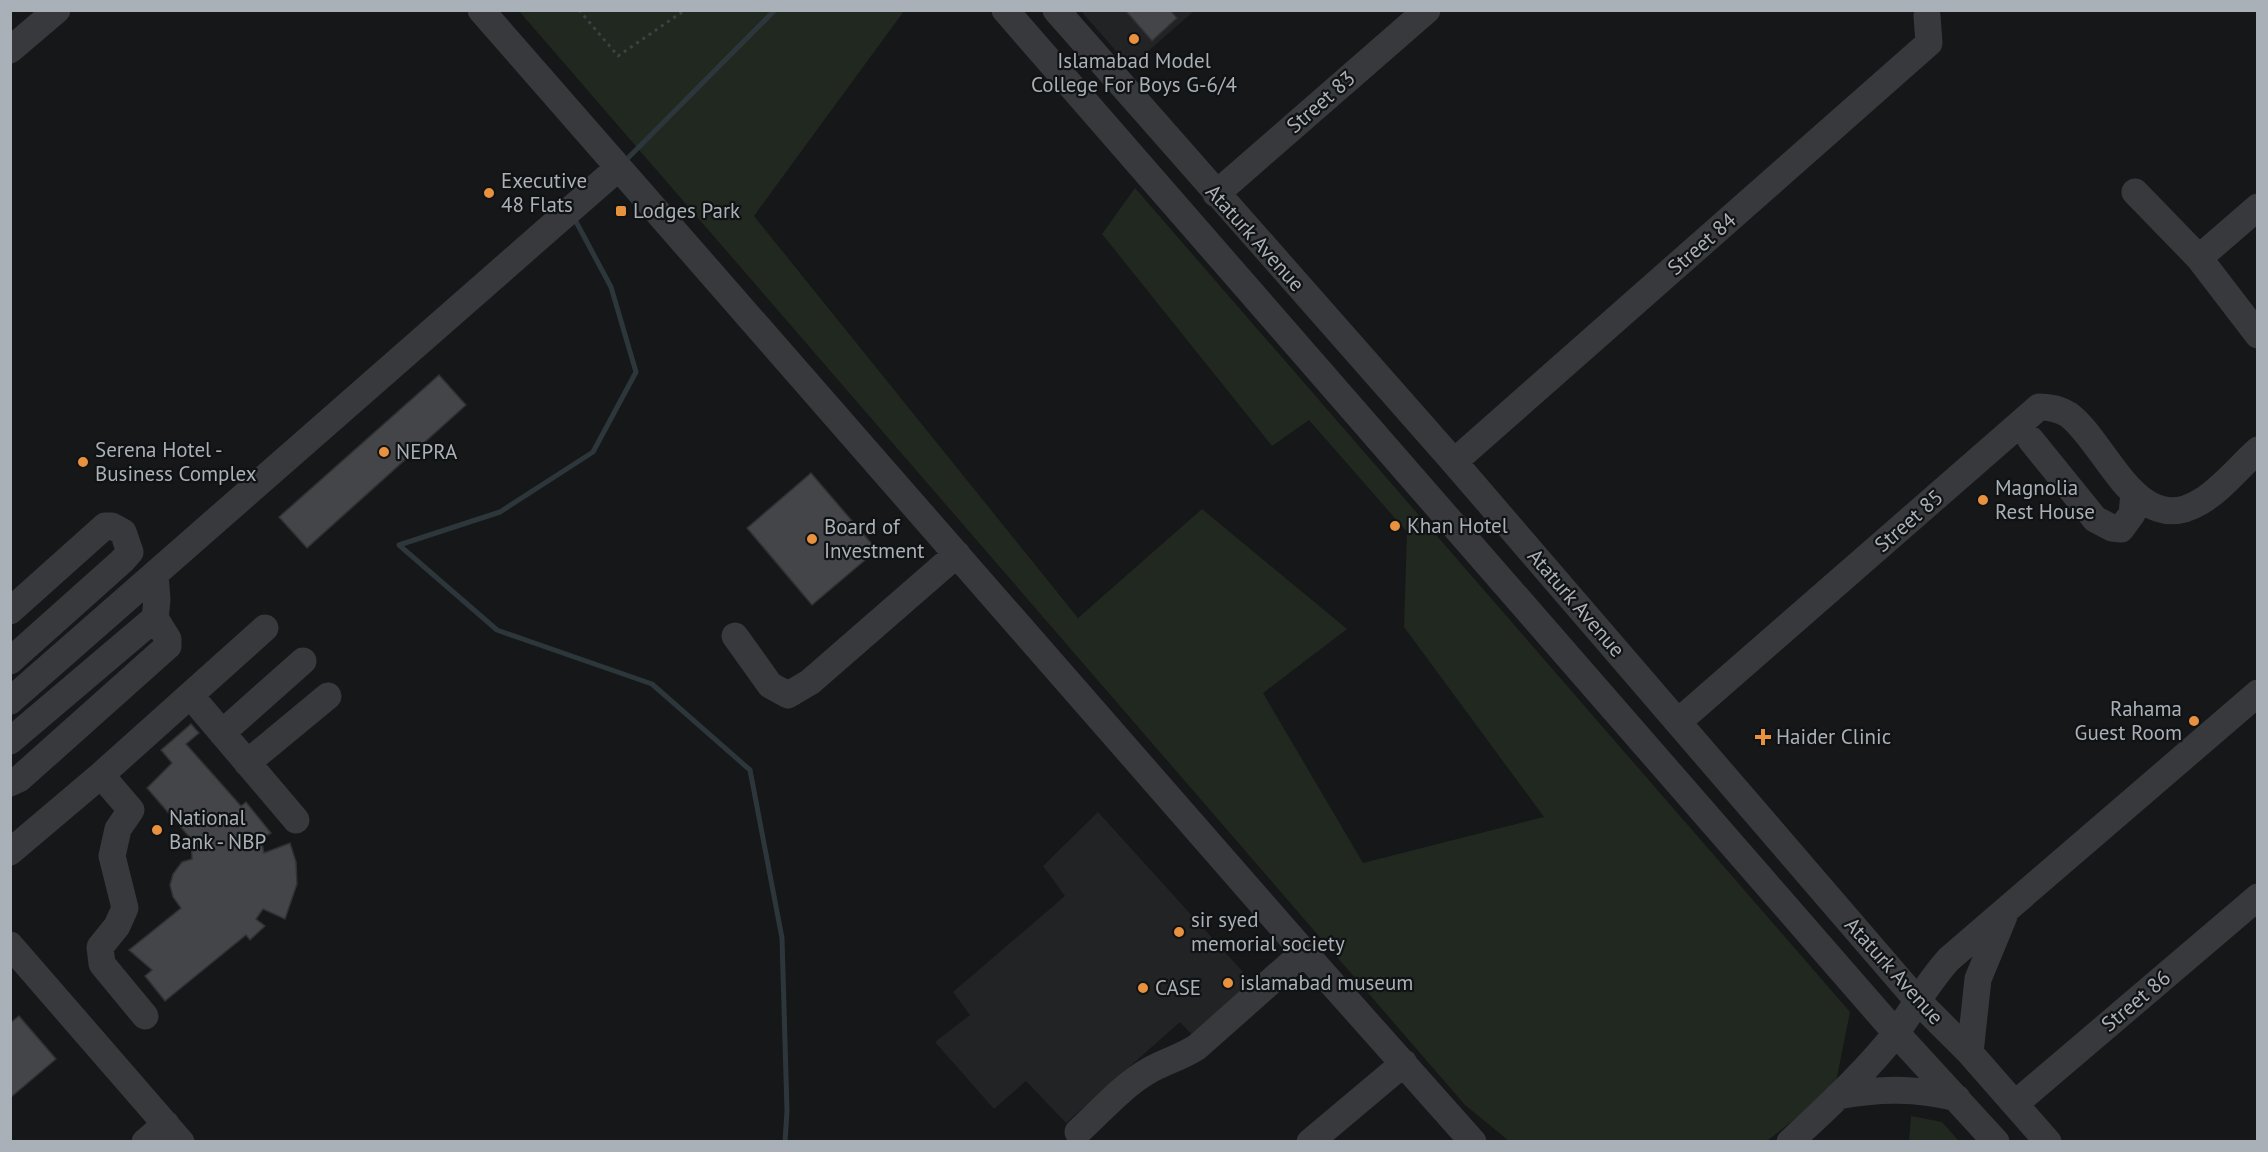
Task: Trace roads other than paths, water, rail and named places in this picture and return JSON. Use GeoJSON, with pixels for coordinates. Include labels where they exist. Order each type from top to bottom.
{"type":"FeatureCollection","features":[{"type":"Feature","properties":{"kind":"street"},"geometry":{"type":"LineString","coordinates":[[10,50],[57,10]]}},
{"type":"Feature","properties":{"kind":"street"},"geometry":{"type":"LineString","coordinates":[[481,10],[1304,952],[1473,1142]]}},
{"type":"Feature","properties":{"kind":"street","name":"Ataturk Avenue"},"geometry":{"type":"LineString","coordinates":[[1005,10],[1896,1033],[1996,1142]]}},
{"type":"Feature","properties":{"kind":"street","name":"Ataturk Avenue"},"geometry":{"type":"LineString","coordinates":[[1056,10],[1454,462],[1917,1000],[1970,1053],[2048,1142]]}},
{"type":"Feature","properties":{"kind":"street","name":"Street 83"},"geometry":{"type":"LineString","coordinates":[[1216,194],[1427,10]]}},
{"type":"Feature","properties":{"kind":"street","name":"Street 84"},"geometry":{"type":"LineString","coordinates":[[1454,462],[1929,43],[1927,16]]}},
{"type":"Feature","properties":{"kind":"street"},"geometry":{"type":"LineString","coordinates":[[1133,157],[1160,130]]}},
{"type":"Feature","properties":{"kind":"street"},"geometry":{"type":"LineString","coordinates":[[10,701],[618,168]]}},
{"type":"Feature","properties":{"kind":"street"},"geometry":{"type":"LineString","coordinates":[[2135,192],[2199,258],[2258,334]]}},
{"type":"Feature","properties":{"kind":"street"},"geometry":{"type":"LineString","coordinates":[[2199,258],[2258,207]]}},
{"type":"Feature","properties":{"kind":"street","name":"Street 85"},"geometry":{"type":"LineString","coordinates":[[1678,722],[2039,407],[2052,407],[2070,416],[2134,493]]}},
{"type":"Feature","properties":{"kind":"street"},"geometry":{"type":"LineString","coordinates":[[2031,440],[2095,519],[2112,528],[2121,529],[2132,514],[2134,493],[2157,508],[2172,512],[2184,510],[2201,502],[2258,450]]}},
{"type":"Feature","properties":{"kind":"street"},"geometry":{"type":"LineString","coordinates":[[10,611],[105,526],[112,526],[123,532],[130,552],[10,661]]}},
{"type":"Feature","properties":{"kind":"street"},"geometry":{"type":"LineString","coordinates":[[735,636],[770,685],[788,695],[810,682],[957,554]]}},
{"type":"Feature","properties":{"kind":"street"},"geometry":{"type":"LineString","coordinates":[[10,783],[19,779],[168,646],[168,639],[155,618],[157,600],[154,574]]}},
{"type":"Feature","properties":{"kind":"street"},"geometry":{"type":"LineString","coordinates":[[10,741],[155,618]]}},
{"type":"Feature","properties":{"kind":"street"},"geometry":{"type":"LineString","coordinates":[[10,852],[101,775],[265,628]]}},
{"type":"Feature","properties":{"kind":"street"},"geometry":{"type":"LineString","coordinates":[[222,733],[303,661]]}},
{"type":"Feature","properties":{"kind":"street"},"geometry":{"type":"LineString","coordinates":[[1790,1142],[1838,1096],[1896,1033],[1925,987],[1949,959],[2258,693]]}},
{"type":"Feature","properties":{"kind":"street"},"geometry":{"type":"LineString","coordinates":[[190,695],[296,820]]}},
{"type":"Feature","properties":{"kind":"street"},"geometry":{"type":"LineString","coordinates":[[247,762],[328,696]]}},
{"type":"Feature","properties":{"kind":"street"},"geometry":{"type":"LineString","coordinates":[[101,775],[131,810],[118,829],[112,856],[125,908],[117,926],[100,947],[102,964],[145,1016]]}},
{"type":"Feature","properties":{"kind":"street","name":"Street 86"},"geometry":{"type":"LineString","coordinates":[[2015,1104],[2258,897]]}},
{"type":"Feature","properties":{"kind":"street"},"geometry":{"type":"LineString","coordinates":[[1970,1053],[1978,979],[2009,907]]}},
{"type":"Feature","properties":{"kind":"street"},"geometry":{"type":"LineString","coordinates":[[10,945],[174,1133],[145,1142]]}},
{"type":"Feature","properties":{"kind":"street"},"geometry":{"type":"LineString","coordinates":[[1078,1132],[1131,1082],[1152,1069],[1180,1059],[1197,1047],[1304,952]]}},
{"type":"Feature","properties":{"kind":"street"},"geometry":{"type":"LineString","coordinates":[[1310,1142],[1404,1063]]}},
{"type":"Feature","properties":{"kind":"street"},"geometry":{"type":"LineString","coordinates":[[1838,1096],[1898,1088],[1957,1098]]}},
{"type":"Feature","properties":{"kind":"waterway"},"geometry":{"type":"LineString","coordinates":[[623,163],[775,10]]}},
{"type":"Feature","properties":{"kind":"waterway"},"geometry":{"type":"LineString","coordinates":[[573,216],[611,287],[636,372],[593,452],[500,512],[399,545],[497,630],[652,684],[750,770],[782,938],[787,1111],[785,1142]]}},
{"type":"Feature","properties":{"kind":"place","name":"Islamabad Model College For Boys G-6/4"},"geometry":{"type":"Point","coordinates":[1134,39]}},
{"type":"Feature","properties":{"kind":"place","name":"Executive 48 Flats"},"geometry":{"type":"Point","coordinates":[489,193]}},
{"type":"Feature","properties":{"kind":"place","name":"Lodges Park"},"geometry":{"type":"Point","coordinates":[621,211]}},
{"type":"Feature","properties":{"kind":"place","name":"NEPRA"},"geometry":{"type":"Point","coordinates":[384,452]}},
{"type":"Feature","properties":{"kind":"place","name":"Serena Hotel - Business Complex"},"geometry":{"type":"Point","coordinates":[83,462]}},
{"type":"Feature","properties":{"kind":"place","name":"Magnolia Rest House"},"geometry":{"type":"Point","coordinates":[1983,500]}},
{"type":"Feature","properties":{"kind":"place","name":"Khan Hotel"},"geometry":{"type":"Point","coordinates":[1395,526]}},
{"type":"Feature","properties":{"kind":"place","name":"Board of Investment"},"geometry":{"type":"Point","coordinates":[812,539]}},
{"type":"Feature","properties":{"kind":"place","name":"Rahama Guest Room"},"geometry":{"type":"Point","coordinates":[2194,721]}},
{"type":"Feature","properties":{"kind":"place","name":"Haider Clinic"},"geometry":{"type":"Point","coordinates":[1763,737]}},
{"type":"Feature","properties":{"kind":"place","name":"National Bank - NBP"},"geometry":{"type":"Point","coordinates":[157,830]}},
{"type":"Feature","properties":{"kind":"place","name":"sir syed memorial society"},"geometry":{"type":"Point","coordinates":[1179,932]}},
{"type":"Feature","properties":{"kind":"place","name":"islamabad museum"},"geometry":{"type":"Point","coordinates":[1228,983]}},
{"type":"Feature","properties":{"kind":"place","name":"CASE"},"geometry":{"type":"Point","coordinates":[1143,988]}}]}
